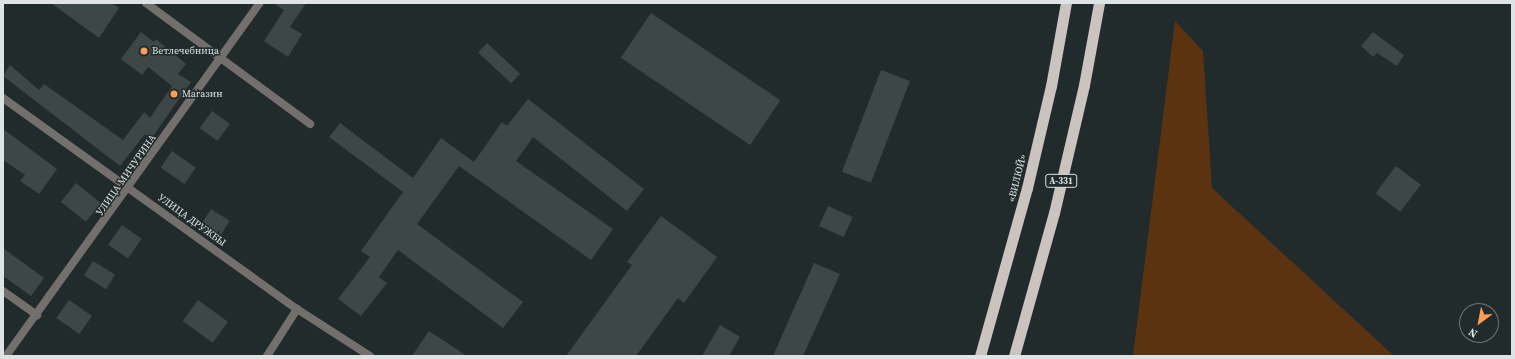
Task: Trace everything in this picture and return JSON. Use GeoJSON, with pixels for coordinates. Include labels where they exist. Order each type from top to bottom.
{"type":"FeatureCollection","features":[{"type":"Feature","properties":{"kind":"highway","name":"«ВИЛЮЙ»"},"geometry":{"type":"LineString","coordinates":[[980,356],[1027,188],[1051,86],[1066,3]]}},
{"type":"Feature","properties":{"kind":"highway","name":"А-331"},"geometry":{"type":"LineString","coordinates":[[1014,356],[1054,212],[1084,85],[1099,3]]}},
{"type":"Feature","properties":{"kind":"street"},"geometry":{"type":"LineString","coordinates":[[146,3],[310,124]]}},
{"type":"Feature","properties":{"kind":"street","name":"УЛИЦА МИЧУРИНА"},"geometry":{"type":"LineString","coordinates":[[6,356],[37,316],[130,187],[260,3]]}},
{"type":"Feature","properties":{"kind":"street","name":"УЛИЦА ДРУЖБЫ"},"geometry":{"type":"LineString","coordinates":[[3,98],[130,187],[297,309],[370,356]]}},
{"type":"Feature","properties":{"kind":"street"},"geometry":{"type":"LineString","coordinates":[[3,291],[37,316]]}},
{"type":"Feature","properties":{"kind":"street"},"geometry":{"type":"LineString","coordinates":[[267,356],[297,309]]}},
{"type":"Feature","properties":{"kind":"shaded area"},"geometry":{"type":"Polygon","coordinates":[[[1175,21],[1203,51],[1212,188],[1394,356],[1133,356],[1175,21]]]}},
{"type":"Feature","properties":{"kind":"building"},"geometry":{"type":"Polygon","coordinates":[[[51,3],[111,3],[119,8],[99,38],[51,3]]]}},
{"type":"Feature","properties":{"kind":"building"},"geometry":{"type":"Polygon","coordinates":[[[273,3],[306,3],[290,27],[302,34],[288,57],[264,41],[284,10],[273,3]]]}},
{"type":"Feature","properties":{"kind":"building"},"geometry":{"type":"Polygon","coordinates":[[[651,13],[780,100],[750,145],[621,58],[651,13]]]}},
{"type":"Feature","properties":{"kind":"building"},"geometry":{"type":"Polygon","coordinates":[[[141,32],[154,42],[156,39],[186,64],[178,74],[191,82],[151,139],[145,134],[120,166],[3,76],[10,65],[39,90],[44,84],[123,140],[144,112],[150,118],[172,86],[148,67],[142,75],[121,59],[141,32]]]}},
{"type":"Feature","properties":{"kind":"building"},"geometry":{"type":"Polygon","coordinates":[[[1373,32],[1404,55],[1397,66],[1377,53],[1373,57],[1361,46],[1373,32]]]}},
{"type":"Feature","properties":{"kind":"building"},"geometry":{"type":"Polygon","coordinates":[[[487,43],[520,74],[511,83],[478,53],[487,43]]]}},
{"type":"Feature","properties":{"kind":"building"},"geometry":{"type":"Polygon","coordinates":[[[881,70],[910,81],[871,183],[842,172],[881,70]]]}},
{"type":"Feature","properties":{"kind":"building"},"geometry":{"type":"Polygon","coordinates":[[[528,99],[644,189],[627,211],[533,137],[516,161],[613,229],[591,260],[459,166],[417,224],[523,302],[503,328],[398,250],[379,277],[387,283],[361,316],[338,299],[370,257],[361,251],[403,192],[329,137],[340,123],[413,178],[441,138],[474,162],[502,122],[507,126],[528,99]]]}},
{"type":"Feature","properties":{"kind":"building"},"geometry":{"type":"Polygon","coordinates":[[[212,111],[230,124],[217,141],[200,128],[212,111]]]}},
{"type":"Feature","properties":{"kind":"building"},"geometry":{"type":"Polygon","coordinates":[[[3,129],[57,169],[39,194],[20,181],[25,175],[3,160],[3,129]]]}},
{"type":"Feature","properties":{"kind":"building"},"geometry":{"type":"Polygon","coordinates":[[[172,151],[196,168],[184,184],[161,167],[172,151]]]}},
{"type":"Feature","properties":{"kind":"building"},"geometry":{"type":"Polygon","coordinates":[[[1396,166],[1421,185],[1400,212],[1376,193],[1396,166]]]}},
{"type":"Feature","properties":{"kind":"building"},"geometry":{"type":"Polygon","coordinates":[[[76,183],[101,203],[86,222],[61,202],[76,183]]]}},
{"type":"Feature","properties":{"kind":"building"},"geometry":{"type":"Polygon","coordinates":[[[828,206],[853,217],[844,237],[819,226],[828,206]]]}},
{"type":"Feature","properties":{"kind":"building"},"geometry":{"type":"Polygon","coordinates":[[[211,209],[230,221],[217,241],[198,229],[211,209]]]}},
{"type":"Feature","properties":{"kind":"building"},"geometry":{"type":"Polygon","coordinates":[[[661,216],[717,257],[684,303],[678,298],[636,356],[566,356],[632,265],[627,262],[661,216]]]}},
{"type":"Feature","properties":{"kind":"building"},"geometry":{"type":"Polygon","coordinates":[[[122,225],[142,239],[128,258],[108,245],[122,225]]]}},
{"type":"Feature","properties":{"kind":"building"},"geometry":{"type":"Polygon","coordinates":[[[3,248],[44,278],[31,296],[3,276],[3,248]]]}},
{"type":"Feature","properties":{"kind":"building"},"geometry":{"type":"Polygon","coordinates":[[[93,261],[115,275],[106,289],[84,275],[93,261]]]}},
{"type":"Feature","properties":{"kind":"building"},"geometry":{"type":"Polygon","coordinates":[[[814,263],[840,274],[803,356],[773,356],[814,263]]]}},
{"type":"Feature","properties":{"kind":"building"},"geometry":{"type":"Polygon","coordinates":[[[69,300],[92,316],[79,334],[56,318],[69,300]]]}},
{"type":"Feature","properties":{"kind":"building"},"geometry":{"type":"Polygon","coordinates":[[[198,300],[228,322],[213,343],[183,321],[198,300]]]}},
{"type":"Feature","properties":{"kind":"building"},"geometry":{"type":"Polygon","coordinates":[[[720,325],[740,337],[729,356],[702,356],[720,325]]]}},
{"type":"Feature","properties":{"kind":"building"},"geometry":{"type":"Polygon","coordinates":[[[429,331],[467,356],[412,356],[429,331]]]}},
{"type":"Feature","properties":{"kind":"place","name":"Ветлечебница"},"geometry":{"type":"Point","coordinates":[144,51]}},
{"type":"Feature","properties":{"kind":"place","name":"Магазин"},"geometry":{"type":"Point","coordinates":[174,94]}}]}
